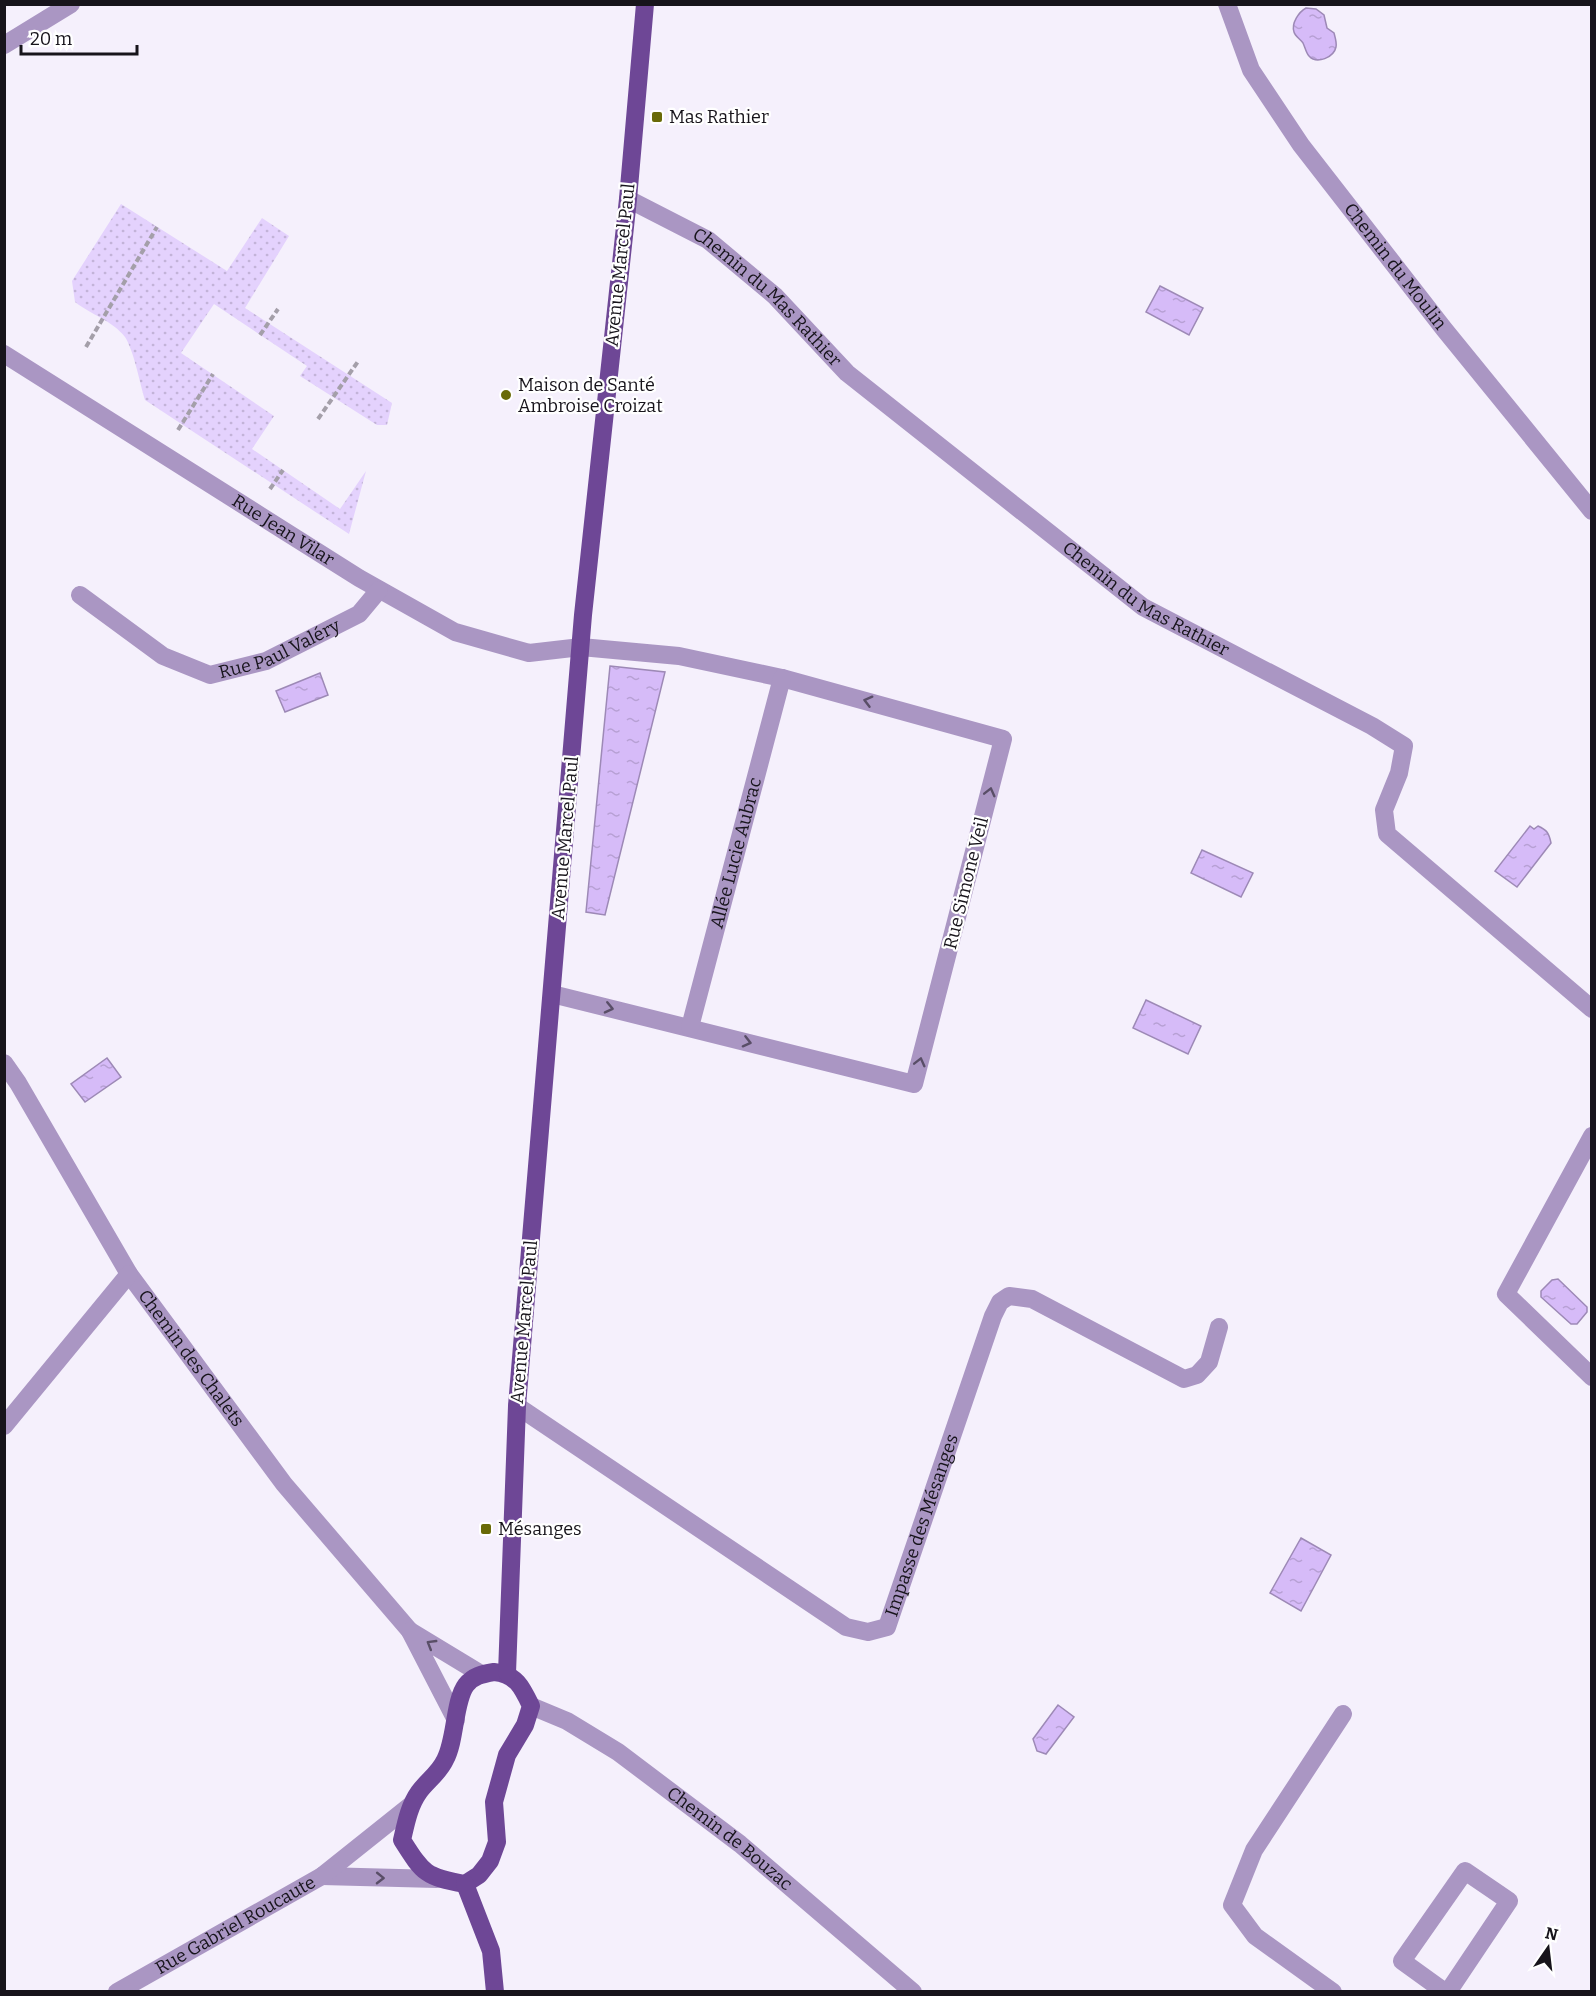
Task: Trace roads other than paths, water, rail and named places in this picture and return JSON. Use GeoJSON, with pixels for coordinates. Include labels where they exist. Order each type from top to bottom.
{"type":"FeatureCollection","features":[{"type":"Feature","properties":{"kind":"main road","name":"Avenue Marcel Paul"},"geometry":{"type":"LineString","coordinates":[[507,1673],[517,1406],[583,615],[628,199],[645,4]]}},
{"type":"Feature","properties":{"kind":"main road"},"geometry":{"type":"LineString","coordinates":[[494,1671],[507,1673],[522,1688],[531,1707],[525,1725],[507,1755],[494,1802],[497,1842],[494,1852],[479,1875],[465,1884],[437,1879],[418,1866],[402,1840],[411,1805],[445,1761],[453,1738],[464,1688],[472,1679],[481,1674],[494,1671]]}},
{"type":"Feature","properties":{"kind":"main road"},"geometry":{"type":"LineString","coordinates":[[465,1884],[491,1951],[495,1992]]}},
{"type":"Feature","properties":{"kind":"street"},"geometry":{"type":"LineString","coordinates":[[4,45],[71,4]]}},
{"type":"Feature","properties":{"kind":"street","name":"Chemin du Moulin"},"geometry":{"type":"LineString","coordinates":[[1227,4],[1251,70],[1301,145],[1444,329],[1592,511]]}},
{"type":"Feature","properties":{"kind":"street","name":"Chemin du Mas Rathier"},"geometry":{"type":"LineString","coordinates":[[628,199],[708,240],[775,296],[847,373],[1143,607],[1372,726],[1404,746],[1399,772],[1384,810],[1387,834],[1592,1009]]}},
{"type":"Feature","properties":{"kind":"street","name":"Rue Jean Vilar"},"geometry":{"type":"LineString","coordinates":[[4,354],[379,590],[455,632],[529,653],[581,647]]}},
{"type":"Feature","properties":{"kind":"street","name":"Rue Paul Valéry"},"geometry":{"type":"LineString","coordinates":[[80,595],[163,656],[210,675],[266,661],[359,615],[379,590]]}},
{"type":"Feature","properties":{"kind":"street","name":"Rue Simone Veil"},"geometry":{"type":"LineString","coordinates":[[552,994],[914,1084],[1003,739],[782,678],[679,656],[581,647]]}},
{"type":"Feature","properties":{"kind":"street","name":"Allée Lucie Aubrac"},"geometry":{"type":"LineString","coordinates":[[690,1028],[782,678]]}},
{"type":"Feature","properties":{"kind":"street","name":"Chemin des Chalets"},"geometry":{"type":"LineString","coordinates":[[4,1063],[18,1083],[129,1274],[284,1484],[410,1631],[456,1720]]}},
{"type":"Feature","properties":{"kind":"street"},"geometry":{"type":"LineString","coordinates":[[1592,1136],[1506,1294],[1592,1377]]}},
{"type":"Feature","properties":{"kind":"street"},"geometry":{"type":"LineString","coordinates":[[4,1426],[129,1274]]}},
{"type":"Feature","properties":{"kind":"street","name":"Impasse des Mésanges"},"geometry":{"type":"LineString","coordinates":[[517,1406],[846,1627],[868,1632],[887,1627],[993,1316],[1000,1302],[1009,1296],[1032,1299],[1184,1379],[1197,1375],[1209,1362],[1219,1327]]}},
{"type":"Feature","properties":{"kind":"street","name":"Chemin des Chalets"},"geometry":{"type":"LineString","coordinates":[[410,1631],[481,1674]]}},
{"type":"Feature","properties":{"kind":"street","name":"Chemin de Bouzac"},"geometry":{"type":"LineString","coordinates":[[531,1707],[567,1721],[618,1752],[740,1844],[913,1992]]}},
{"type":"Feature","properties":{"kind":"street"},"geometry":{"type":"LineString","coordinates":[[1333,1992],[1255,1936],[1232,1905],[1254,1850],[1343,1714]]}},
{"type":"Feature","properties":{"kind":"street","name":"Rue Gabriel Roucaute"},"geometry":{"type":"LineString","coordinates":[[117,1992],[322,1876],[411,1805]]}},
{"type":"Feature","properties":{"kind":"street"},"geometry":{"type":"LineString","coordinates":[[1465,1871],[1509,1901],[1446,1992],[1402,1961],[1465,1871]]}},
{"type":"Feature","properties":{"kind":"street","name":"Rue Gabriel Roucaute"},"geometry":{"type":"LineString","coordinates":[[322,1876],[437,1879]]}},
{"type":"Feature","properties":{"kind":"water"},"geometry":{"type":"Polygon","coordinates":[[[1306,8],[1316,9],[1324,15],[1327,28],[1334,33],[1335,51],[1325,59],[1312,59],[1294,32],[1296,18],[1306,8]]]}},
{"type":"Feature","properties":{"kind":"water"},"geometry":{"type":"Polygon","coordinates":[[[1160,286],[1203,308],[1189,335],[1146,312],[1160,286]]]}},
{"type":"Feature","properties":{"kind":"water"},"geometry":{"type":"Polygon","coordinates":[[[610,666],[665,672],[605,915],[586,912],[610,666]]]}},
{"type":"Feature","properties":{"kind":"water"},"geometry":{"type":"Polygon","coordinates":[[[320,673],[328,695],[285,712],[276,691],[320,673]]]}},
{"type":"Feature","properties":{"kind":"water"},"geometry":{"type":"Polygon","coordinates":[[[1530,826],[1534,829],[1538,826],[1546,831],[1551,843],[1517,887],[1495,871],[1530,826]]]}},
{"type":"Feature","properties":{"kind":"water"},"geometry":{"type":"Polygon","coordinates":[[[1202,850],[1253,873],[1241,897],[1191,873],[1202,850]]]}},
{"type":"Feature","properties":{"kind":"water"},"geometry":{"type":"Polygon","coordinates":[[[1146,1000],[1201,1026],[1188,1054],[1133,1028],[1146,1000]]]}},
{"type":"Feature","properties":{"kind":"water"},"geometry":{"type":"Polygon","coordinates":[[[107,1058],[121,1077],[85,1102],[71,1084],[107,1058]]]}},
{"type":"Feature","properties":{"kind":"water"},"geometry":{"type":"Polygon","coordinates":[[[1558,1279],[1587,1307],[1587,1312],[1577,1324],[1571,1324],[1541,1297],[1541,1291],[1552,1280],[1558,1279]]]}},
{"type":"Feature","properties":{"kind":"water"},"geometry":{"type":"Polygon","coordinates":[[[1301,1538],[1331,1555],[1301,1611],[1270,1593],[1301,1538]]]}},
{"type":"Feature","properties":{"kind":"water"},"geometry":{"type":"Polygon","coordinates":[[[1058,1705],[1074,1717],[1046,1754],[1037,1751],[1033,1739],[1058,1705]]]}},
{"type":"Feature","properties":{"kind":"place","name":"Mas Rathier"},"geometry":{"type":"Point","coordinates":[657,117]}},
{"type":"Feature","properties":{"kind":"place","name":"Maison de Santé Ambroise Croizat"},"geometry":{"type":"Point","coordinates":[506,395]}},
{"type":"Feature","properties":{"kind":"place","name":"Mésanges"},"geometry":{"type":"Point","coordinates":[486,1529]}}]}
